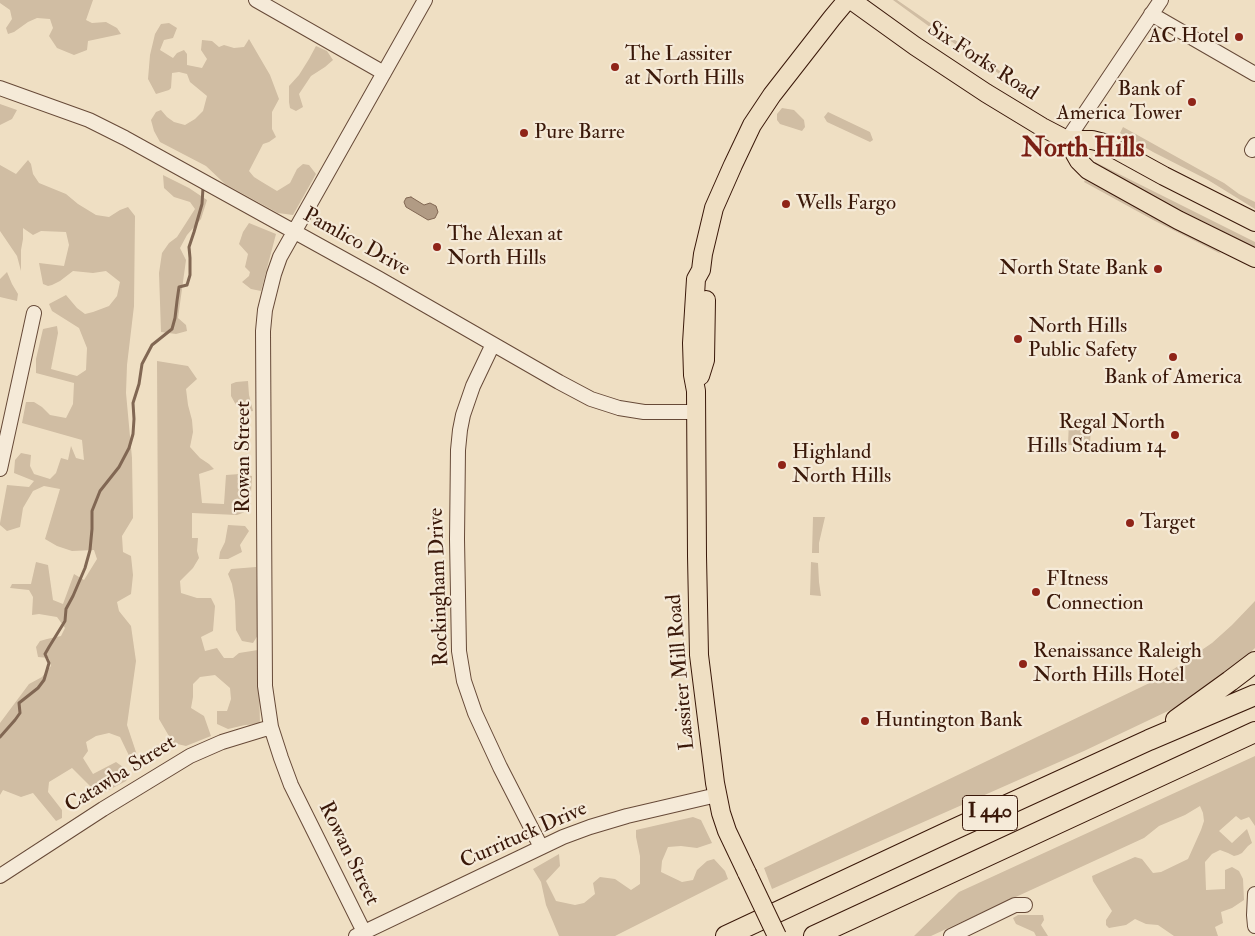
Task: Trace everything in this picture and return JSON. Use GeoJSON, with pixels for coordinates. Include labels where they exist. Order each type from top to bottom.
{"type":"FeatureCollection","features":[{"type":"Feature","properties":{"kind":"highway"},"geometry":{"type":"LineString","coordinates":[[1149,740],[1255,662]]}},
{"type":"Feature","properties":{"kind":"highway","name":"I 440"},"geometry":{"type":"LineString","coordinates":[[726,936],[1149,740],[1255,695]]}},
{"type":"Feature","properties":{"kind":"highway","name":"I 440"},"geometry":{"type":"LineString","coordinates":[[814,936],[1255,732]]}},
{"type":"Feature","properties":{"kind":"main road","name":"Lassiter Mill Road"},"geometry":{"type":"LineString","coordinates":[[777,936],[727,831],[717,796],[706,719],[700,655],[696,556],[696,391],[693,375],[692,336],[696,279],[701,270],[702,254],[714,208],[752,125],[772,95],[847,0]]}},
{"type":"Feature","properties":{"kind":"main road","name":"Six Forks Road"},"geometry":{"type":"LineString","coordinates":[[851,0],[915,46],[986,93],[1067,140],[1092,140],[1104,143],[1255,222]]}},
{"type":"Feature","properties":{"kind":"main road"},"geometry":{"type":"LineString","coordinates":[[1067,140],[1079,161],[1088,170],[1178,220],[1255,258]]}},
{"type":"Feature","properties":{"kind":"street"},"geometry":{"type":"LineString","coordinates":[[256,0],[384,73]]}},
{"type":"Feature","properties":{"kind":"street","name":"Rowan Street"},"geometry":{"type":"LineString","coordinates":[[360,934],[291,785],[271,728],[265,686],[265,310],[280,257],[425,0]]}},
{"type":"Feature","properties":{"kind":"street"},"geometry":{"type":"LineString","coordinates":[[1067,140],[1161,0]]}},
{"type":"Feature","properties":{"kind":"street"},"geometry":{"type":"LineString","coordinates":[[1151,14],[1255,74]]}},
{"type":"Feature","properties":{"kind":"street","name":"Pamlico Drive"},"geometry":{"type":"LineString","coordinates":[[0,88],[75,114],[109,129],[378,278],[558,382],[591,398],[619,408],[644,412],[695,412]]}},
{"type":"Feature","properties":{"kind":"street"},"geometry":{"type":"LineString","coordinates":[[0,469],[34,313]]}},
{"type":"Feature","properties":{"kind":"street","name":"Rockingham Drive"},"geometry":{"type":"LineString","coordinates":[[492,344],[472,386],[462,421],[458,450],[457,539],[460,651],[464,681],[475,713],[541,847]]}},
{"type":"Feature","properties":{"kind":"street","name":"Catawba Street"},"geometry":{"type":"LineString","coordinates":[[0,876],[103,809],[190,756],[222,742],[271,728]]}},
{"type":"Feature","properties":{"kind":"street","name":"Currituck Drive"},"geometry":{"type":"LineString","coordinates":[[360,934],[563,837],[627,816],[717,796]]}},
{"type":"Feature","properties":{"kind":"street"},"geometry":{"type":"LineString","coordinates":[[1255,894],[1255,926]]}},
{"type":"Feature","properties":{"kind":"street"},"geometry":{"type":"LineString","coordinates":[[951,936],[1015,906],[1025,905]]}},
{"type":"Feature","properties":{"kind":"shaded area"},"geometry":{"type":"Polygon","coordinates":[[[0,0],[93,0],[86,20],[92,23],[106,22],[117,28],[121,34],[88,41],[87,50],[74,55],[57,48],[49,36],[53,28],[50,19],[37,18],[8,34],[6,28],[12,19],[10,10],[0,3],[0,0]]]}},
{"type":"Feature","properties":{"kind":"shaded area"},"geometry":{"type":"Polygon","coordinates":[[[893,0],[897,0],[1010,78],[1004,77],[893,0]]]}},
{"type":"Feature","properties":{"kind":"shaded area"},"geometry":{"type":"Polygon","coordinates":[[[169,23],[177,28],[173,38],[164,40],[160,50],[173,58],[177,53],[184,50],[187,54],[187,65],[202,68],[207,59],[201,50],[202,40],[212,41],[219,47],[224,45],[234,48],[244,47],[249,39],[270,75],[279,99],[272,112],[272,129],[276,137],[263,144],[249,171],[254,177],[277,191],[290,183],[297,169],[303,164],[309,165],[316,174],[293,215],[278,213],[225,184],[206,166],[160,142],[151,120],[156,112],[161,110],[174,122],[185,125],[203,111],[207,96],[190,82],[187,74],[172,73],[171,88],[156,94],[148,79],[150,55],[155,34],[161,24],[169,23]]]}},
{"type":"Feature","properties":{"kind":"shaded area"},"geometry":{"type":"Polygon","coordinates":[[[316,46],[327,51],[333,60],[311,76],[299,94],[303,107],[296,111],[290,108],[289,86],[299,75],[316,46]]]}},
{"type":"Feature","properties":{"kind":"shaded area"},"geometry":{"type":"Polygon","coordinates":[[[0,104],[17,110],[12,119],[0,125],[0,104]]]}},
{"type":"Feature","properties":{"kind":"shaded area"},"geometry":{"type":"Polygon","coordinates":[[[782,108],[794,110],[804,120],[805,127],[802,131],[780,124],[777,120],[777,114],[782,108]]]}},
{"type":"Feature","properties":{"kind":"shaded area"},"geometry":{"type":"Polygon","coordinates":[[[828,112],[870,132],[873,140],[870,142],[827,122],[824,117],[828,112]]]}},
{"type":"Feature","properties":{"kind":"shaded area"},"geometry":{"type":"Polygon","coordinates":[[[1123,127],[1255,202],[1255,209],[1208,180],[1120,133],[1123,127]]]}},
{"type":"Feature","properties":{"kind":"shaded area"},"geometry":{"type":"Polygon","coordinates":[[[28,160],[33,174],[39,183],[66,194],[96,215],[109,217],[128,207],[135,216],[134,306],[127,365],[126,393],[132,458],[133,518],[122,536],[123,552],[131,556],[133,575],[131,594],[117,602],[119,611],[131,626],[136,661],[127,725],[139,761],[134,766],[120,737],[109,733],[96,736],[86,742],[88,751],[83,758],[93,774],[116,762],[129,775],[126,781],[99,795],[72,768],[49,782],[48,792],[62,810],[62,818],[56,821],[33,793],[21,797],[3,790],[0,795],[0,723],[29,684],[42,677],[51,666],[49,658],[38,657],[36,647],[40,641],[61,636],[65,628],[57,617],[39,614],[32,615],[33,597],[29,590],[10,588],[12,584],[31,584],[36,562],[48,565],[53,600],[63,604],[74,574],[84,580],[97,559],[94,550],[72,551],[57,546],[45,539],[60,489],[44,486],[33,491],[23,508],[20,527],[7,531],[0,523],[7,485],[29,487],[34,481],[14,473],[15,460],[21,453],[31,455],[30,466],[34,474],[50,479],[56,473],[61,458],[68,460],[71,446],[76,458],[84,460],[82,440],[22,423],[26,402],[34,402],[50,415],[66,418],[73,404],[74,383],[36,373],[36,359],[43,329],[57,326],[58,333],[51,369],[77,376],[86,370],[87,348],[79,328],[52,311],[49,304],[66,295],[85,314],[93,312],[109,306],[117,296],[120,282],[106,271],[93,273],[73,271],[52,285],[43,284],[39,263],[64,266],[69,245],[66,232],[41,231],[33,235],[23,228],[21,271],[17,256],[0,231],[0,165],[16,174],[28,160]]]}},
{"type":"Feature","properties":{"kind":"shaded area"},"geometry":{"type":"Polygon","coordinates":[[[1095,162],[1255,242],[1255,247],[1163,202],[1094,164],[1095,162]]]}},
{"type":"Feature","properties":{"kind":"shaded area"},"geometry":{"type":"Polygon","coordinates":[[[163,175],[189,188],[207,200],[201,219],[187,235],[180,248],[186,260],[178,318],[186,325],[187,331],[176,334],[161,332],[159,273],[162,253],[169,243],[177,237],[195,209],[190,202],[174,197],[164,188],[163,175]]]}},
{"type":"Feature","properties":{"kind":"shaded area"},"geometry":{"type":"Polygon","coordinates":[[[1085,180],[1217,250],[1221,254],[1155,221],[1084,182],[1085,180]]]}},
{"type":"Feature","properties":{"kind":"shaded area"},"geometry":{"type":"Polygon","coordinates":[[[411,197],[424,205],[430,203],[436,206],[438,212],[435,218],[428,220],[406,207],[404,202],[406,198],[411,197]]]}},
{"type":"Feature","properties":{"kind":"shaded area"},"geometry":{"type":"Polygon","coordinates":[[[249,223],[276,234],[261,291],[251,289],[242,282],[249,276],[250,272],[245,267],[248,254],[239,244],[243,232],[249,223]]]}},
{"type":"Feature","properties":{"kind":"shaded area"},"geometry":{"type":"Polygon","coordinates":[[[7,272],[18,294],[17,301],[0,297],[0,279],[7,272]]]}},
{"type":"Feature","properties":{"kind":"shaded area"},"geometry":{"type":"Polygon","coordinates":[[[157,361],[188,366],[197,379],[186,389],[193,432],[190,447],[214,469],[199,474],[202,503],[224,504],[226,475],[240,474],[252,476],[250,510],[237,515],[192,513],[192,538],[198,538],[197,551],[199,558],[193,568],[180,581],[181,593],[197,598],[211,598],[215,606],[213,631],[201,637],[205,651],[217,648],[224,658],[233,658],[239,653],[258,650],[260,724],[228,729],[217,724],[217,711],[227,711],[231,699],[230,688],[215,675],[200,677],[193,684],[191,708],[204,716],[211,736],[186,746],[173,743],[159,719],[157,361]]]}},
{"type":"Feature","properties":{"kind":"shaded area"},"geometry":{"type":"Polygon","coordinates":[[[248,381],[253,411],[244,413],[231,396],[231,384],[248,381]]]}},
{"type":"Feature","properties":{"kind":"shaded area"},"geometry":{"type":"Polygon","coordinates":[[[1069,420],[1091,421],[1090,446],[1068,445],[1069,420]]]}},
{"type":"Feature","properties":{"kind":"shaded area"},"geometry":{"type":"Polygon","coordinates":[[[813,517],[825,517],[819,543],[819,553],[812,553],[813,517]]]}},
{"type":"Feature","properties":{"kind":"shaded area"},"geometry":{"type":"Polygon","coordinates":[[[228,525],[245,526],[249,531],[240,545],[242,552],[228,559],[219,559],[225,542],[228,525]]]}},
{"type":"Feature","properties":{"kind":"shaded area"},"geometry":{"type":"Polygon","coordinates":[[[811,562],[818,563],[821,596],[810,595],[811,562]]]}},
{"type":"Feature","properties":{"kind":"shaded area"},"geometry":{"type":"Polygon","coordinates":[[[256,567],[258,635],[253,643],[242,641],[236,630],[235,601],[228,574],[231,569],[256,567]]]}},
{"type":"Feature","properties":{"kind":"shaded area"},"geometry":{"type":"Polygon","coordinates":[[[1255,601],[1255,648],[1187,702],[1084,751],[772,889],[764,868],[1162,677],[1212,643],[1255,601]]]}},
{"type":"Feature","properties":{"kind":"shaded area"},"geometry":{"type":"Polygon","coordinates":[[[1255,756],[1255,826],[1249,817],[1241,820],[1236,816],[1219,831],[1232,843],[1247,829],[1252,843],[1238,855],[1234,856],[1220,850],[1212,854],[1205,862],[1206,890],[1225,889],[1225,870],[1232,867],[1239,871],[1243,879],[1244,900],[1232,908],[1221,912],[1223,923],[1215,927],[1218,936],[1174,936],[1158,925],[1146,924],[1135,919],[1126,925],[1109,928],[1106,925],[1106,920],[1112,911],[1093,881],[1092,876],[1135,857],[1142,859],[1153,873],[1161,872],[1188,859],[1204,821],[1200,806],[1185,815],[1159,826],[1144,838],[931,936],[914,936],[959,892],[1255,756]]]}},
{"type":"Feature","properties":{"kind":"shaded area"},"geometry":{"type":"Polygon","coordinates":[[[693,817],[701,820],[712,843],[697,848],[668,847],[662,861],[661,872],[682,882],[693,880],[697,870],[707,861],[714,859],[725,871],[728,879],[615,936],[559,936],[546,905],[541,882],[533,869],[559,854],[560,866],[546,881],[556,901],[575,905],[584,903],[595,894],[593,883],[600,877],[615,879],[631,890],[640,884],[640,856],[636,830],[693,817]]]}},
{"type":"Feature","properties":{"kind":"shaded area"},"geometry":{"type":"Polygon","coordinates":[[[1018,915],[1043,915],[1044,920],[1041,925],[1048,936],[1036,936],[1034,932],[1016,924],[1013,918],[1018,915]]]}},
{"type":"Feature","properties":{"kind":"waterway"},"geometry":{"type":"LineString","coordinates":[[0,737],[20,713],[19,703],[38,688],[44,680],[49,663],[45,654],[65,621],[66,609],[85,568],[90,550],[92,511],[100,491],[119,467],[129,448],[133,434],[133,403],[139,384],[142,364],[152,345],[172,329],[179,287],[187,285],[190,275],[189,247],[202,204],[203,188]]}},
{"type":"Feature","properties":{"kind":"place","name":"AC Hotel"},"geometry":{"type":"Point","coordinates":[1239,37]}},
{"type":"Feature","properties":{"kind":"place","name":"The Lassiter at North Hills"},"geometry":{"type":"Point","coordinates":[615,67]}},
{"type":"Feature","properties":{"kind":"place","name":"Bank of America Tower"},"geometry":{"type":"Point","coordinates":[1192,102]}},
{"type":"Feature","properties":{"kind":"place","name":"Pure Barre"},"geometry":{"type":"Point","coordinates":[524,133]}},
{"type":"Feature","properties":{"kind":"place","name":"Wells Fargo"},"geometry":{"type":"Point","coordinates":[786,204]}},
{"type":"Feature","properties":{"kind":"place","name":"The Alexan at North Hills"},"geometry":{"type":"Point","coordinates":[437,247]}},
{"type":"Feature","properties":{"kind":"place","name":"North State Bank"},"geometry":{"type":"Point","coordinates":[1158,269]}},
{"type":"Feature","properties":{"kind":"place","name":"North Hills Public Safety"},"geometry":{"type":"Point","coordinates":[1018,339]}},
{"type":"Feature","properties":{"kind":"place","name":"Bank of America"},"geometry":{"type":"Point","coordinates":[1173,357]}},
{"type":"Feature","properties":{"kind":"place","name":"Regal North Hills Stadium 14"},"geometry":{"type":"Point","coordinates":[1175,435]}},
{"type":"Feature","properties":{"kind":"place","name":"Highland North Hills"},"geometry":{"type":"Point","coordinates":[782,465]}},
{"type":"Feature","properties":{"kind":"place","name":"Target"},"geometry":{"type":"Point","coordinates":[1130,523]}},
{"type":"Feature","properties":{"kind":"place","name":"FItness Connection"},"geometry":{"type":"Point","coordinates":[1036,592]}},
{"type":"Feature","properties":{"kind":"place","name":"Renaissance Raleigh North Hills Hotel"},"geometry":{"type":"Point","coordinates":[1023,664]}},
{"type":"Feature","properties":{"kind":"place","name":"Huntington Bank"},"geometry":{"type":"Point","coordinates":[865,721]}},
{"type":"Feature","properties":{"kind":"district","name":"North Hills"},"geometry":{"type":"Point","coordinates":[1083,150]}}]}
